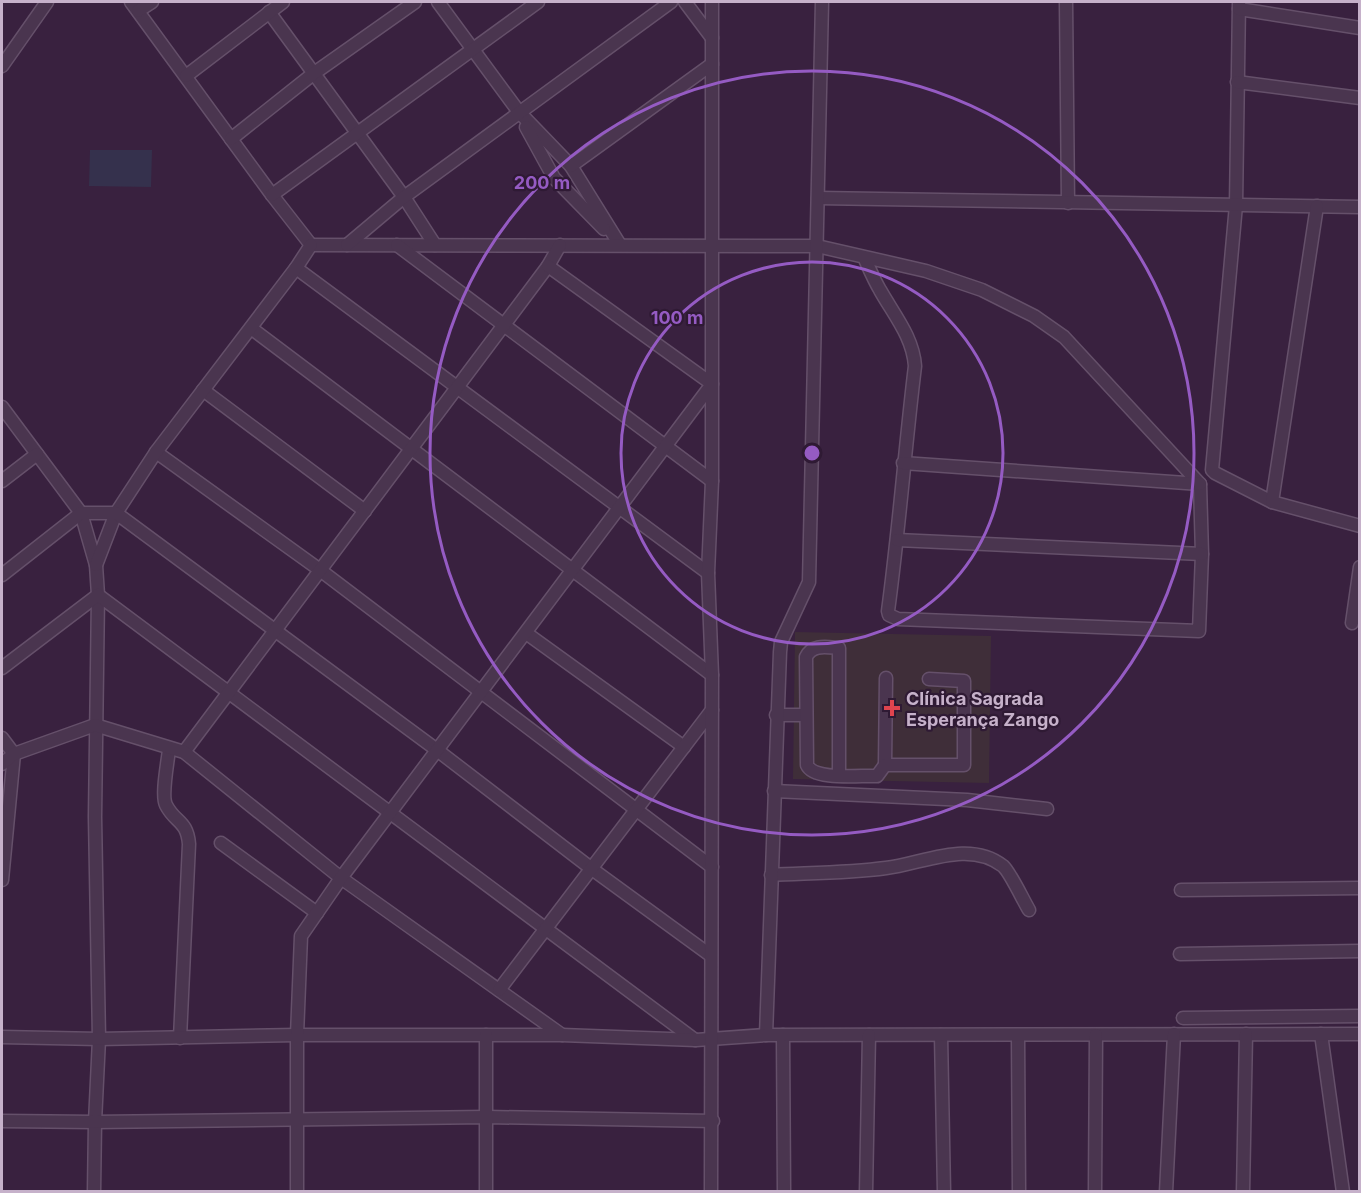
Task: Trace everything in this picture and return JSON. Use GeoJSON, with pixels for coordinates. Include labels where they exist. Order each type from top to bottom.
{"type":"FeatureCollection","features":[{"type":"Feature","properties":{"kind":"street"},"geometry":{"type":"LineString","coordinates":[[2,63],[46,2]]}},
{"type":"Feature","properties":{"kind":"street"},"geometry":{"type":"LineString","coordinates":[[152,2],[135,6],[311,245]]}},
{"type":"Feature","properties":{"kind":"street"},"geometry":{"type":"LineString","coordinates":[[186,76],[283,2]]}},
{"type":"Feature","properties":{"kind":"street"},"geometry":{"type":"LineString","coordinates":[[231,138],[313,74],[415,2]]}},
{"type":"Feature","properties":{"kind":"street"},"geometry":{"type":"LineString","coordinates":[[438,2],[519,112],[571,166],[620,245]]}},
{"type":"Feature","properties":{"kind":"street"},"geometry":{"type":"LineString","coordinates":[[272,195],[538,2]]}},
{"type":"Feature","properties":{"kind":"street"},"geometry":{"type":"LineString","coordinates":[[347,245],[404,197],[671,2]]}},
{"type":"Feature","properties":{"kind":"street"},"geometry":{"type":"LineString","coordinates":[[685,2],[712,38]]}},
{"type":"Feature","properties":{"kind":"street"},"geometry":{"type":"LineString","coordinates":[[711,1191],[713,1121],[710,955],[712,675],[708,573],[712,481],[712,2]]}},
{"type":"Feature","properties":{"kind":"street"},"geometry":{"type":"LineString","coordinates":[[766,1035],[776,715],[781,642],[809,582],[822,2]]}},
{"type":"Feature","properties":{"kind":"street"},"geometry":{"type":"LineString","coordinates":[[1066,2],[1068,202]]}},
{"type":"Feature","properties":{"kind":"street"},"geometry":{"type":"LineString","coordinates":[[1359,28],[1239,5],[1236,205],[1212,470],[1272,502],[1359,526]]}},
{"type":"Feature","properties":{"kind":"street"},"geometry":{"type":"LineString","coordinates":[[268,12],[404,197],[435,245]]}},
{"type":"Feature","properties":{"kind":"street"},"geometry":{"type":"LineString","coordinates":[[571,166],[712,64]]}},
{"type":"Feature","properties":{"kind":"street"},"geometry":{"type":"LineString","coordinates":[[1237,82],[1359,98]]}},
{"type":"Feature","properties":{"kind":"street"},"geometry":{"type":"LineString","coordinates":[[519,112],[555,178],[620,245]]}},
{"type":"Feature","properties":{"kind":"street"},"geometry":{"type":"LineString","coordinates":[[818,198],[1359,207]]}},
{"type":"Feature","properties":{"kind":"street"},"geometry":{"type":"LineString","coordinates":[[1272,502],[1317,206]]}},
{"type":"Feature","properties":{"kind":"street"},"geometry":{"type":"LineString","coordinates":[[311,245],[817,246],[926,271],[982,290],[1034,316],[1064,336],[1200,484],[1202,554],[1200,629],[1197,633],[898,620],[889,615],[903,463],[915,366],[914,351],[864,257]]}},
{"type":"Feature","properties":{"kind":"street"},"geometry":{"type":"LineString","coordinates":[[96,565],[116,513],[156,452],[311,245]]}},
{"type":"Feature","properties":{"kind":"street"},"geometry":{"type":"LineString","coordinates":[[397,245],[712,481]]}},
{"type":"Feature","properties":{"kind":"street"},"geometry":{"type":"LineString","coordinates":[[184,752],[548,266],[560,245]]}},
{"type":"Feature","properties":{"kind":"street"},"geometry":{"type":"LineString","coordinates":[[548,266],[712,384]]}},
{"type":"Feature","properties":{"kind":"street"},"geometry":{"type":"LineString","coordinates":[[296,268],[708,573]]}},
{"type":"Feature","properties":{"kind":"street"},"geometry":{"type":"LineString","coordinates":[[251,328],[712,675]]}},
{"type":"Feature","properties":{"kind":"street"},"geometry":{"type":"LineString","coordinates":[[297,1191],[297,1035],[302,936],[390,812],[712,384]]}},
{"type":"Feature","properties":{"kind":"street"},"geometry":{"type":"LineString","coordinates":[[203,390],[365,510]]}},
{"type":"Feature","properties":{"kind":"street"},"geometry":{"type":"LineString","coordinates":[[2,407],[81,513],[96,565],[98,595],[95,726],[99,1039],[94,1122],[94,1191]]}},
{"type":"Feature","properties":{"kind":"street"},"geometry":{"type":"LineString","coordinates":[[156,452],[320,570],[712,867]]}},
{"type":"Feature","properties":{"kind":"street"},"geometry":{"type":"LineString","coordinates":[[2,481],[37,454]]}},
{"type":"Feature","properties":{"kind":"street"},"geometry":{"type":"LineString","coordinates":[[903,463],[1200,484]]}},
{"type":"Feature","properties":{"kind":"street"},"geometry":{"type":"LineString","coordinates":[[2,575],[81,513],[116,513],[437,750],[591,869],[710,955]]}},
{"type":"Feature","properties":{"kind":"street"},"geometry":{"type":"LineString","coordinates":[[897,540],[1202,554]]}},
{"type":"Feature","properties":{"kind":"street"},"geometry":{"type":"LineString","coordinates":[[1352,623],[1359,567]]}},
{"type":"Feature","properties":{"kind":"street"},"geometry":{"type":"LineString","coordinates":[[2,668],[98,595]]}},
{"type":"Feature","properties":{"kind":"street"},"geometry":{"type":"LineString","coordinates":[[98,595],[696,1040]]}},
{"type":"Feature","properties":{"kind":"street"},"geometry":{"type":"LineString","coordinates":[[526,633],[684,747]]}},
{"type":"Feature","properties":{"kind":"street"},"geometry":{"type":"LineString","coordinates":[[839,775],[839,648],[817,647],[807,652],[807,765],[809,770],[818,775],[877,776],[885,765],[886,678]]}},
{"type":"Feature","properties":{"kind":"street"},"geometry":{"type":"LineString","coordinates":[[885,765],[964,765],[964,681],[929,679]]}},
{"type":"Feature","properties":{"kind":"street"},"geometry":{"type":"LineString","coordinates":[[499,990],[712,710]]}},
{"type":"Feature","properties":{"kind":"street"},"geometry":{"type":"LineString","coordinates":[[776,715],[806,715]]}},
{"type":"Feature","properties":{"kind":"street"},"geometry":{"type":"LineString","coordinates":[[2,764],[14,754],[95,726],[184,752],[341,878],[562,1035]]}},
{"type":"Feature","properties":{"kind":"street"},"geometry":{"type":"LineString","coordinates":[[2,738],[14,754],[2,880]]}},
{"type":"Feature","properties":{"kind":"street"},"geometry":{"type":"LineString","coordinates":[[169,749],[165,801],[172,813],[186,828],[189,844],[180,1038]]}},
{"type":"Feature","properties":{"kind":"street"},"geometry":{"type":"LineString","coordinates":[[774,791],[967,800],[1047,809]]}},
{"type":"Feature","properties":{"kind":"street"},"geometry":{"type":"LineString","coordinates":[[221,843],[317,913]]}},
{"type":"Feature","properties":{"kind":"street"},"geometry":{"type":"LineString","coordinates":[[771,875],[888,868],[928,858],[967,854],[985,858],[1003,867],[1029,910]]}},
{"type":"Feature","properties":{"kind":"street"},"geometry":{"type":"LineString","coordinates":[[1181,890],[1359,888]]}},
{"type":"Feature","properties":{"kind":"street"},"geometry":{"type":"LineString","coordinates":[[1180,954],[1359,951]]}},
{"type":"Feature","properties":{"kind":"street"},"geometry":{"type":"LineString","coordinates":[[1183,1018],[1359,1016]]}},
{"type":"Feature","properties":{"kind":"street"},"geometry":{"type":"LineString","coordinates":[[1166,1191],[1174,1034]]}},
{"type":"Feature","properties":{"kind":"street"},"geometry":{"type":"LineString","coordinates":[[1243,1191],[1246,1034]]}},
{"type":"Feature","properties":{"kind":"street"},"geometry":{"type":"LineString","coordinates":[[1321,1034],[1343,1191]]}},
{"type":"Feature","properties":{"kind":"street"},"geometry":{"type":"LineString","coordinates":[[2,1036],[99,1039],[297,1035],[562,1035],[696,1040],[766,1035],[1359,1034]]}},
{"type":"Feature","properties":{"kind":"street"},"geometry":{"type":"LineString","coordinates":[[486,1035],[486,1191]]}},
{"type":"Feature","properties":{"kind":"street"},"geometry":{"type":"LineString","coordinates":[[783,1035],[784,1191]]}},
{"type":"Feature","properties":{"kind":"street"},"geometry":{"type":"LineString","coordinates":[[866,1191],[869,1035]]}},
{"type":"Feature","properties":{"kind":"street"},"geometry":{"type":"LineString","coordinates":[[941,1035],[944,1191]]}},
{"type":"Feature","properties":{"kind":"street"},"geometry":{"type":"LineString","coordinates":[[1018,1035],[1019,1191]]}},
{"type":"Feature","properties":{"kind":"street"},"geometry":{"type":"LineString","coordinates":[[1095,1191],[1096,1035]]}},
{"type":"Feature","properties":{"kind":"street"},"geometry":{"type":"LineString","coordinates":[[2,1121],[487,1117],[713,1121]]}},
{"type":"Feature","properties":{"kind":"shaded area"},"geometry":{"type":"Polygon","coordinates":[[[90,150],[152,150],[151,187],[89,186],[90,150]]]}},
{"type":"Feature","properties":{"kind":"shaded area","name":"Clínica Sagrada Esperança Zango"},"geometry":{"type":"Polygon","coordinates":[[[795,632],[991,636],[989,783],[793,779],[795,632]]]}},
{"type":"Feature","properties":{"kind":"place","name":"Clínica Sagrada Esperança Zango"},"geometry":{"type":"Point","coordinates":[892,708]}}]}
